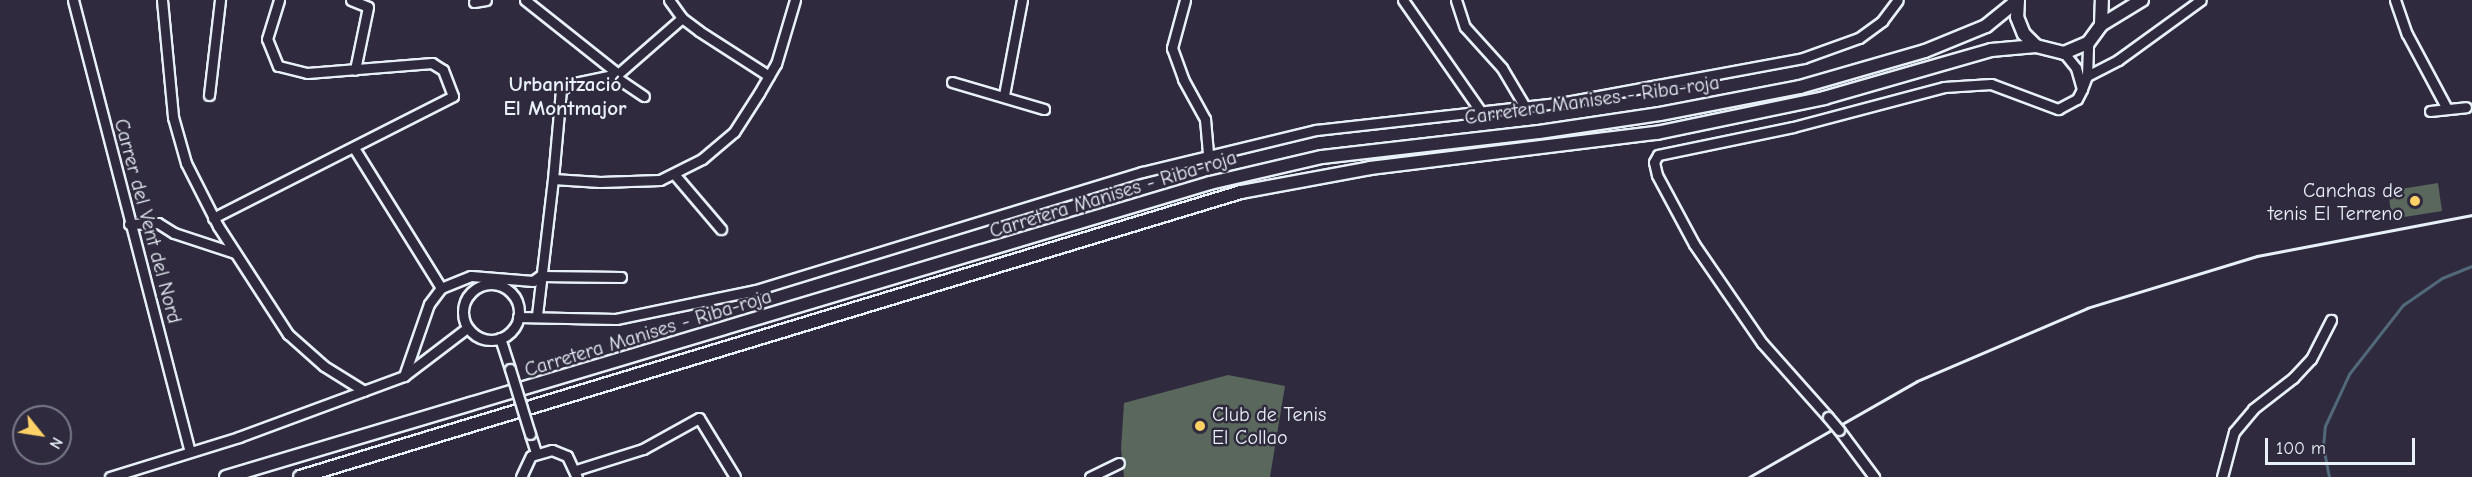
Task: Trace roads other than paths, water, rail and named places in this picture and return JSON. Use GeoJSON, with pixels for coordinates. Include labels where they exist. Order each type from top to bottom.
{"type":"FeatureCollection","features":[{"type":"Feature","properties":{"kind":"main road"},"geometry":{"type":"LineString","coordinates":[[2018,0],[2017,17],[2024,34],[2036,46]]}},
{"type":"Feature","properties":{"kind":"main road","name":"Carretera Manises - Riba-roja"},"geometry":{"type":"LineString","coordinates":[[226,477],[1210,183],[1322,157],[1539,132],[1660,114],[1800,87],[1946,42],[1986,26],[2018,0]]}},
{"type":"Feature","properties":{"kind":"main road"},"geometry":{"type":"LineString","coordinates":[[2101,25],[2102,0]]}},
{"type":"Feature","properties":{"kind":"main road"},"geometry":{"type":"LineString","coordinates":[[2064,53],[2088,44],[2101,25],[2142,0]]}},
{"type":"Feature","properties":{"kind":"main road","name":"Carretera Manises - Riba-roja"},"geometry":{"type":"LineString","coordinates":[[300,477],[1241,192],[1370,168],[1657,133],[1824,98],[1991,50],[2036,46],[2064,53]]}},
{"type":"Feature","properties":{"kind":"street","name":"Carrer del Vent del Nord"},"geometry":{"type":"LineString","coordinates":[[73,0],[129,224],[190,451]]}},
{"type":"Feature","properties":{"kind":"street"},"geometry":{"type":"LineString","coordinates":[[162,0],[172,117],[186,163],[213,218],[288,334],[324,366],[364,391]]}},
{"type":"Feature","properties":{"kind":"street"},"geometry":{"type":"LineString","coordinates":[[209,95],[220,0]]}},
{"type":"Feature","properties":{"kind":"street"},"geometry":{"type":"LineString","coordinates":[[213,218],[453,96],[443,70],[432,63],[307,73],[278,66],[267,39],[279,0]]}},
{"type":"Feature","properties":{"kind":"street"},"geometry":{"type":"LineString","coordinates":[[351,0],[368,7],[355,70]]}},
{"type":"Feature","properties":{"kind":"street"},"geometry":{"type":"LineString","coordinates":[[474,2],[486,0]]}},
{"type":"Feature","properties":{"kind":"street"},"geometry":{"type":"LineString","coordinates":[[525,0],[644,96]]}},
{"type":"Feature","properties":{"kind":"street"},"geometry":{"type":"LineString","coordinates":[[669,0],[682,18],[769,76]]}},
{"type":"Feature","properties":{"kind":"street"},"geometry":{"type":"LineString","coordinates":[[553,179],[634,182],[675,175],[734,132],[769,76],[793,16],[795,0]]}},
{"type":"Feature","properties":{"kind":"street"},"geometry":{"type":"LineString","coordinates":[[1004,95],[1022,0]]}},
{"type":"Feature","properties":{"kind":"street"},"geometry":{"type":"LineString","coordinates":[[1185,0],[1172,48],[1183,79],[1205,119],[1208,154]]}},
{"type":"Feature","properties":{"kind":"street"},"geometry":{"type":"LineString","coordinates":[[1402,0],[1479,109]]}},
{"type":"Feature","properties":{"kind":"street"},"geometry":{"type":"LineString","coordinates":[[1456,0],[1465,27],[1502,68],[1524,105]]}},
{"type":"Feature","properties":{"kind":"street"},"geometry":{"type":"LineString","coordinates":[[518,317],[537,315],[616,319],[746,293],[1208,154],[1348,124],[1524,105],[1649,88],[1827,51],[1859,38],[1882,21],[1898,0]]}},
{"type":"Feature","properties":{"kind":"street"},"geometry":{"type":"LineString","coordinates":[[2087,76],[2118,60],[2201,0]]}},
{"type":"Feature","properties":{"kind":"street"},"geometry":{"type":"LineString","coordinates":[[2394,0],[2407,34],[2447,110]]}},
{"type":"Feature","properties":{"kind":"street"},"geometry":{"type":"LineString","coordinates":[[537,315],[561,90],[570,84],[616,75],[682,18]]}},
{"type":"Feature","properties":{"kind":"street"},"geometry":{"type":"LineString","coordinates":[[1874,477],[1839,430],[1762,342],[1694,244],[1657,175],[1654,162],[1658,156],[1793,127],[1944,87],[1991,84],[2058,109],[2077,99],[2087,76],[2088,44]]}},
{"type":"Feature","properties":{"kind":"street"},"geometry":{"type":"LineString","coordinates":[[2064,53],[2076,68],[2082,88]]}},
{"type":"Feature","properties":{"kind":"street"},"geometry":{"type":"LineString","coordinates":[[952,82],[1044,108]]}},
{"type":"Feature","properties":{"kind":"street"},"geometry":{"type":"LineString","coordinates":[[2430,111],[2466,107]]}},
{"type":"Feature","properties":{"kind":"street"},"geometry":{"type":"LineString","coordinates":[[354,148],[441,288]]}},
{"type":"Feature","properties":{"kind":"street"},"geometry":{"type":"LineString","coordinates":[[675,175],[721,229]]}},
{"type":"Feature","properties":{"kind":"street"},"geometry":{"type":"LineString","coordinates":[[129,224],[158,223],[174,233],[235,253]]}},
{"type":"Feature","properties":{"kind":"street"},"geometry":{"type":"LineString","coordinates":[[404,376],[429,304],[441,288],[471,276],[533,281],[540,276],[621,277]]}},
{"type":"Feature","properties":{"kind":"street"},"geometry":{"type":"LineString","coordinates":[[489,283],[508,290],[518,307],[518,317],[515,326],[500,338],[482,338],[467,328],[462,312],[465,300],[471,291],[489,283]]}},
{"type":"Feature","properties":{"kind":"street"},"geometry":{"type":"LineString","coordinates":[[2222,477],[2234,432],[2253,408],[2293,378],[2311,359],[2331,320]]}},
{"type":"Feature","properties":{"kind":"street"},"geometry":{"type":"LineString","coordinates":[[110,477],[239,437],[404,376],[467,328]]}},
{"type":"Feature","properties":{"kind":"street"},"geometry":{"type":"LineString","coordinates":[[500,338],[536,453]]}},
{"type":"Feature","properties":{"kind":"street"},"geometry":{"type":"LineString","coordinates":[[521,477],[526,461],[536,453],[560,452],[577,473],[642,449],[699,417],[735,477]]}},
{"type":"Feature","properties":{"kind":"street"},"geometry":{"type":"LineString","coordinates":[[1090,477],[1119,463]]}},
{"type":"Feature","properties":{"kind":"waterway"},"geometry":{"type":"LineString","coordinates":[[2329,477],[2323,447],[2325,426],[2349,374],[2403,305],[2442,278],[2472,266]]}},
{"type":"Feature","properties":{"kind":"railway"},"geometry":{"type":"LineString","coordinates":[[1749,477],[1917,381],[2087,308],[2257,256],[2472,215]]}},
{"type":"Feature","properties":{"kind":"place","name":"Canchas de tenis El Terreno"},"geometry":{"type":"Point","coordinates":[2415,201]}},
{"type":"Feature","properties":{"kind":"place","name":"Club de Tenis El Collao"},"geometry":{"type":"Point","coordinates":[1200,426]}},
{"type":"Feature","properties":{"kind":"district","name":"Urbanització El Montmajor"},"geometry":{"type":"Point","coordinates":[565,96]}}]}
